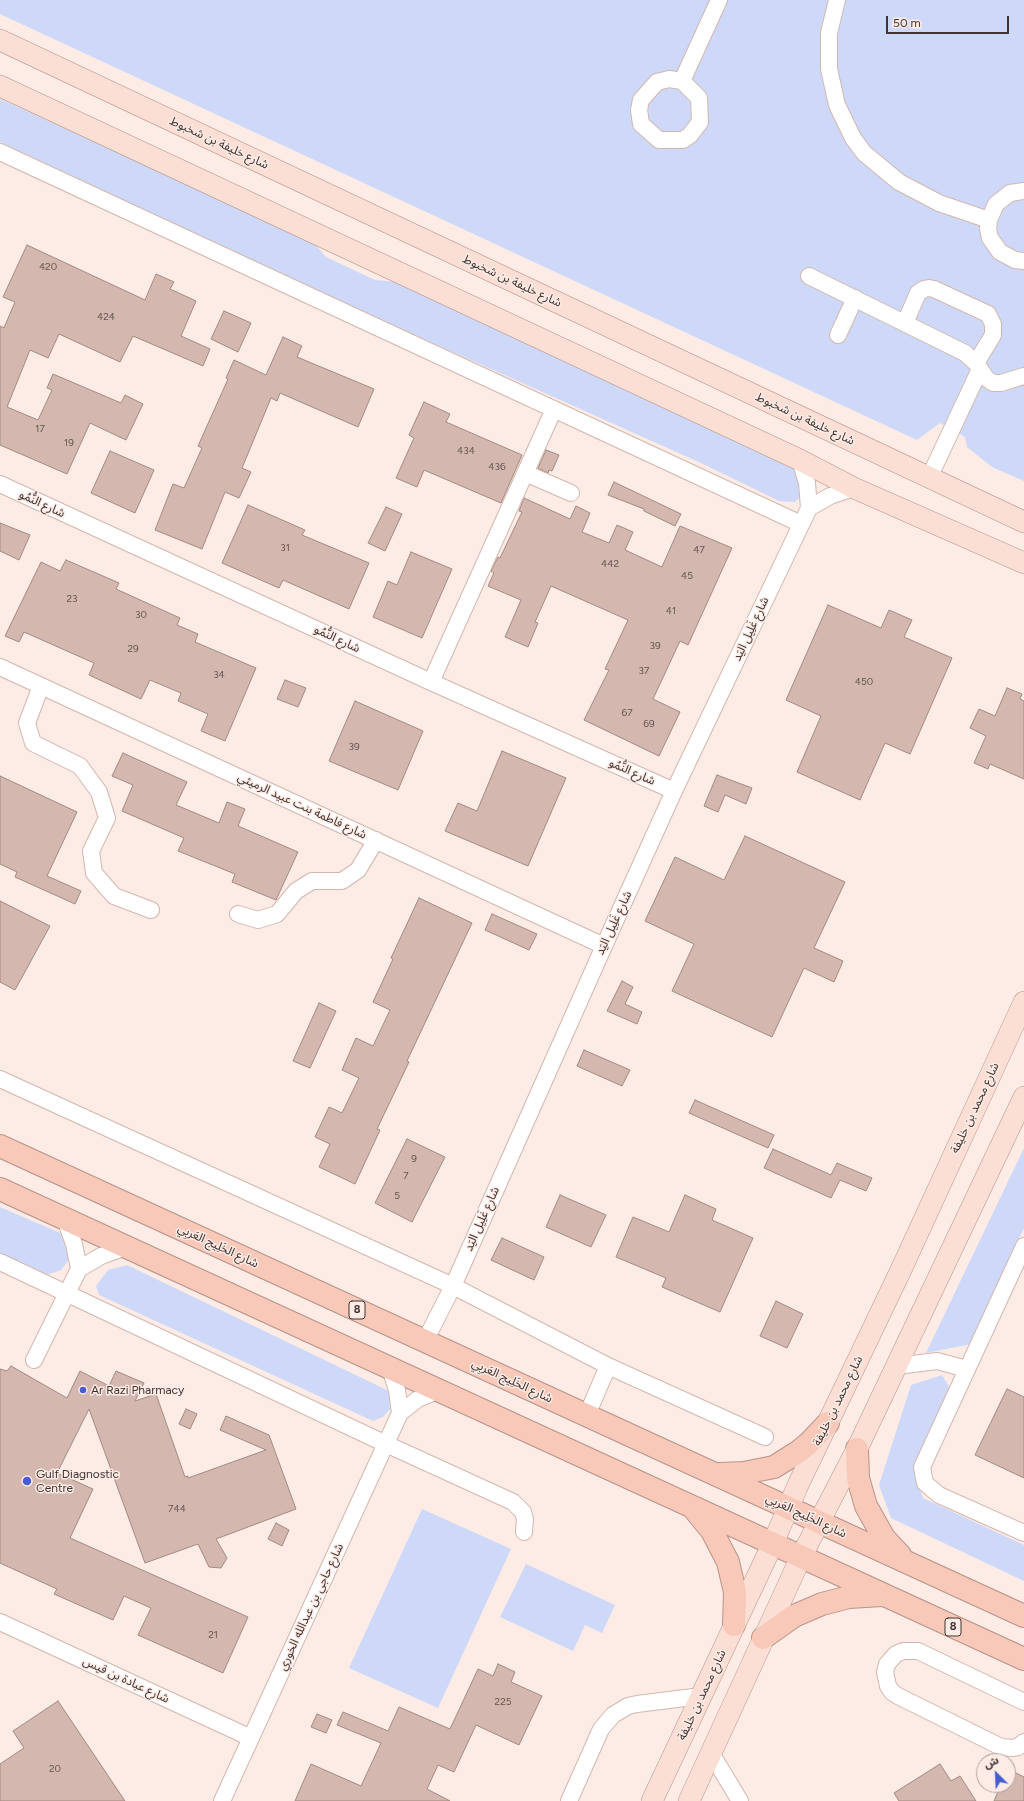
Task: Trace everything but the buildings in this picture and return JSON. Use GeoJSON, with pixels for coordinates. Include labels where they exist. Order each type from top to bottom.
{"type":"FeatureCollection","features":[{"type":"Feature","properties":{"kind":"highway","name":"شارع الخَلِيج العَربِي"},"geometry":{"type":"LineString","coordinates":[[0,1146],[1024,1616]]}},
{"type":"Feature","properties":{"kind":"highway","name":"8"},"geometry":{"type":"LineString","coordinates":[[0,1190],[691,1505],[882,1595],[1024,1659]]}},
{"type":"Feature","properties":{"kind":"highway"},"geometry":{"type":"LineString","coordinates":[[714,1474],[744,1473],[774,1467],[809,1444],[828,1422]]}},
{"type":"Feature","properties":{"kind":"highway"},"geometry":{"type":"LineString","coordinates":[[857,1449],[858,1478],[866,1506],[884,1538],[896,1552],[910,1563]]}},
{"type":"Feature","properties":{"kind":"highway"},"geometry":{"type":"LineString","coordinates":[[691,1505],[712,1532],[728,1562],[735,1592],[734,1625]]}},
{"type":"Feature","properties":{"kind":"highway"},"geometry":{"type":"LineString","coordinates":[[763,1638],[794,1616],[822,1604],[849,1597],[882,1595]]}},
{"type":"Feature","properties":{"kind":"main road","name":"شارع خليفة بن شخبوط"},"geometry":{"type":"LineString","coordinates":[[0,40],[1024,522]]}},
{"type":"Feature","properties":{"kind":"main road"},"geometry":{"type":"LineString","coordinates":[[0,86],[800,460],[854,488],[1024,563]]}},
{"type":"Feature","properties":{"kind":"main road","name":"شارع محمد بن خليفة"},"geometry":{"type":"LineString","coordinates":[[652,1801],[828,1422],[900,1272],[1024,1002]]}},
{"type":"Feature","properties":{"kind":"main road"},"geometry":{"type":"LineString","coordinates":[[689,1801],[763,1638],[819,1522],[857,1449],[1024,1097]]}},
{"type":"Feature","properties":{"kind":"street"},"geometry":{"type":"LineString","coordinates":[[682,82],[719,0]]}},
{"type":"Feature","properties":{"kind":"street"},"geometry":{"type":"LineString","coordinates":[[837,0],[829,33],[829,69],[837,105],[853,138],[864,153],[899,182],[940,203],[989,220]]}},
{"type":"Feature","properties":{"kind":"street"},"geometry":{"type":"LineString","coordinates":[[0,152],[801,524]]}},
{"type":"Feature","properties":{"kind":"street"},"geometry":{"type":"LineString","coordinates":[[1024,191],[1010,193],[1002,198],[996,204],[989,220],[990,238],[997,249],[1007,257],[1024,261]]}},
{"type":"Feature","properties":{"kind":"street"},"geometry":{"type":"LineString","coordinates":[[809,276],[965,353],[978,366],[989,381],[997,384],[1024,376]]}},
{"type":"Feature","properties":{"kind":"street"},"geometry":{"type":"LineString","coordinates":[[905,323],[918,294],[924,289],[934,288],[988,314],[993,324],[993,335],[929,478]]}},
{"type":"Feature","properties":{"kind":"street"},"geometry":{"type":"LineString","coordinates":[[838,335],[855,298]]}},
{"type":"Feature","properties":{"kind":"street"},"geometry":{"type":"LineString","coordinates":[[431,682],[554,409]]}},
{"type":"Feature","properties":{"kind":"street"},"geometry":{"type":"LineString","coordinates":[[800,460],[807,483],[809,508],[830,496],[854,488]]}},
{"type":"Feature","properties":{"kind":"street"},"geometry":{"type":"LineString","coordinates":[[525,473],[572,493]]}},
{"type":"Feature","properties":{"kind":"street","name":"شارع النُّمُو"},"geometry":{"type":"LineString","coordinates":[[0,484],[431,682],[674,791]]}},
{"type":"Feature","properties":{"kind":"street","name":"شارع غَلِيل اليَد"},"geometry":{"type":"LineString","coordinates":[[425,1341],[453,1286],[674,791],[809,508]]}},
{"type":"Feature","properties":{"kind":"street","name":"شارع فاطمة بنت عبيد الرميثي"},"geometry":{"type":"LineString","coordinates":[[0,667],[604,946]]}},
{"type":"Feature","properties":{"kind":"street"},"geometry":{"type":"LineString","coordinates":[[42,686],[27,723],[33,743],[80,766],[99,792],[107,818],[91,850],[94,873],[114,896],[151,910]]}},
{"type":"Feature","properties":{"kind":"street"},"geometry":{"type":"LineString","coordinates":[[238,914],[258,920],[277,914],[296,891],[312,881],[342,881],[358,870],[376,840]]}},
{"type":"Feature","properties":{"kind":"street"},"geometry":{"type":"LineString","coordinates":[[0,1079],[453,1286],[608,1366],[765,1437]]}},
{"type":"Feature","properties":{"kind":"street"},"geometry":{"type":"LineString","coordinates":[[65,1219],[74,1244],[79,1269]]}},
{"type":"Feature","properties":{"kind":"street"},"geometry":{"type":"LineString","coordinates":[[1024,1246],[922,1467],[925,1483],[939,1495],[1024,1533]]}},
{"type":"Feature","properties":{"kind":"street"},"geometry":{"type":"LineString","coordinates":[[34,1360],[79,1269],[101,1256],[126,1247]]}},
{"type":"Feature","properties":{"kind":"street"},"geometry":{"type":"LineString","coordinates":[[0,1262],[386,1444],[513,1502],[523,1512],[525,1519],[524,1532]]}},
{"type":"Feature","properties":{"kind":"street"},"geometry":{"type":"LineString","coordinates":[[897,1366],[937,1361],[967,1369]]}},
{"type":"Feature","properties":{"kind":"street"},"geometry":{"type":"LineString","coordinates":[[587,1415],[608,1366]]}},
{"type":"Feature","properties":{"kind":"street"},"geometry":{"type":"LineString","coordinates":[[390,1368],[397,1390],[400,1413]]}},
{"type":"Feature","properties":{"kind":"street","name":"شارع حاجي بن عبدالله الخوري"},"geometry":{"type":"LineString","coordinates":[[222,1801],[400,1413],[418,1399],[439,1390]]}},
{"type":"Feature","properties":{"kind":"street","name":"شارع عبادة بن قيس"},"geometry":{"type":"LineString","coordinates":[[0,1622],[251,1738]]}},
{"type":"Feature","properties":{"kind":"street"},"geometry":{"type":"LineString","coordinates":[[1022,1747],[1002,1747],[898,1696],[892,1692],[888,1686],[885,1672],[887,1664],[896,1654],[910,1650],[918,1651],[1024,1702]]}},
{"type":"Feature","properties":{"kind":"street"},"geometry":{"type":"LineString","coordinates":[[569,1801],[602,1729],[613,1715],[625,1708],[637,1704],[701,1696]]}},
{"type":"Feature","properties":{"kind":"street"},"geometry":{"type":"LineString","coordinates":[[711,1752],[740,1801]]}},
{"type":"Feature","properties":{"kind":"shaded area"},"geometry":{"type":"Polygon","coordinates":[[[0,0],[1024,0],[1024,481],[992,467],[967,447],[965,437],[940,423],[917,440],[0,14],[0,0]]]}},
{"type":"Feature","properties":{"kind":"shaded area"},"geometry":{"type":"Polygon","coordinates":[[[0,99],[313,242],[326,257],[375,280],[401,282],[803,469],[808,489],[795,502],[779,501],[701,463],[332,298],[0,142],[0,99]]]}},
{"type":"Feature","properties":{"kind":"shaded area"},"geometry":{"type":"Polygon","coordinates":[[[1024,1148],[1024,1228],[971,1344],[926,1353],[1024,1148]]]}},
{"type":"Feature","properties":{"kind":"shaded area"},"geometry":{"type":"Polygon","coordinates":[[[0,1207],[65,1235],[70,1258],[61,1270],[47,1275],[0,1253],[0,1207]]]}},
{"type":"Feature","properties":{"kind":"shaded area"},"geometry":{"type":"Polygon","coordinates":[[[127,1265],[389,1391],[390,1409],[383,1417],[373,1421],[99,1295],[96,1286],[108,1270],[127,1265]]]}},
{"type":"Feature","properties":{"kind":"shaded area"},"geometry":{"type":"Polygon","coordinates":[[[942,1375],[950,1388],[914,1473],[923,1498],[1024,1545],[1024,1581],[891,1518],[879,1485],[911,1385],[942,1375]]]}},
{"type":"Feature","properties":{"kind":"shaded area"},"geometry":{"type":"Polygon","coordinates":[[[422,1509],[511,1549],[438,1708],[349,1668],[422,1509]]]}},
{"type":"Feature","properties":{"kind":"shaded area"},"geometry":{"type":"Polygon","coordinates":[[[526,1564],[615,1605],[602,1633],[585,1625],[573,1651],[500,1617],[526,1564]]]}},
{"type":"Feature","properties":{"kind":"place","name":"Ar Razi Pharmacy"},"geometry":{"type":"Point","coordinates":[83,1390]}},
{"type":"Feature","properties":{"kind":"place","name":"Gulf Diagnostic Centre"},"geometry":{"type":"Point","coordinates":[27,1481]}}]}
